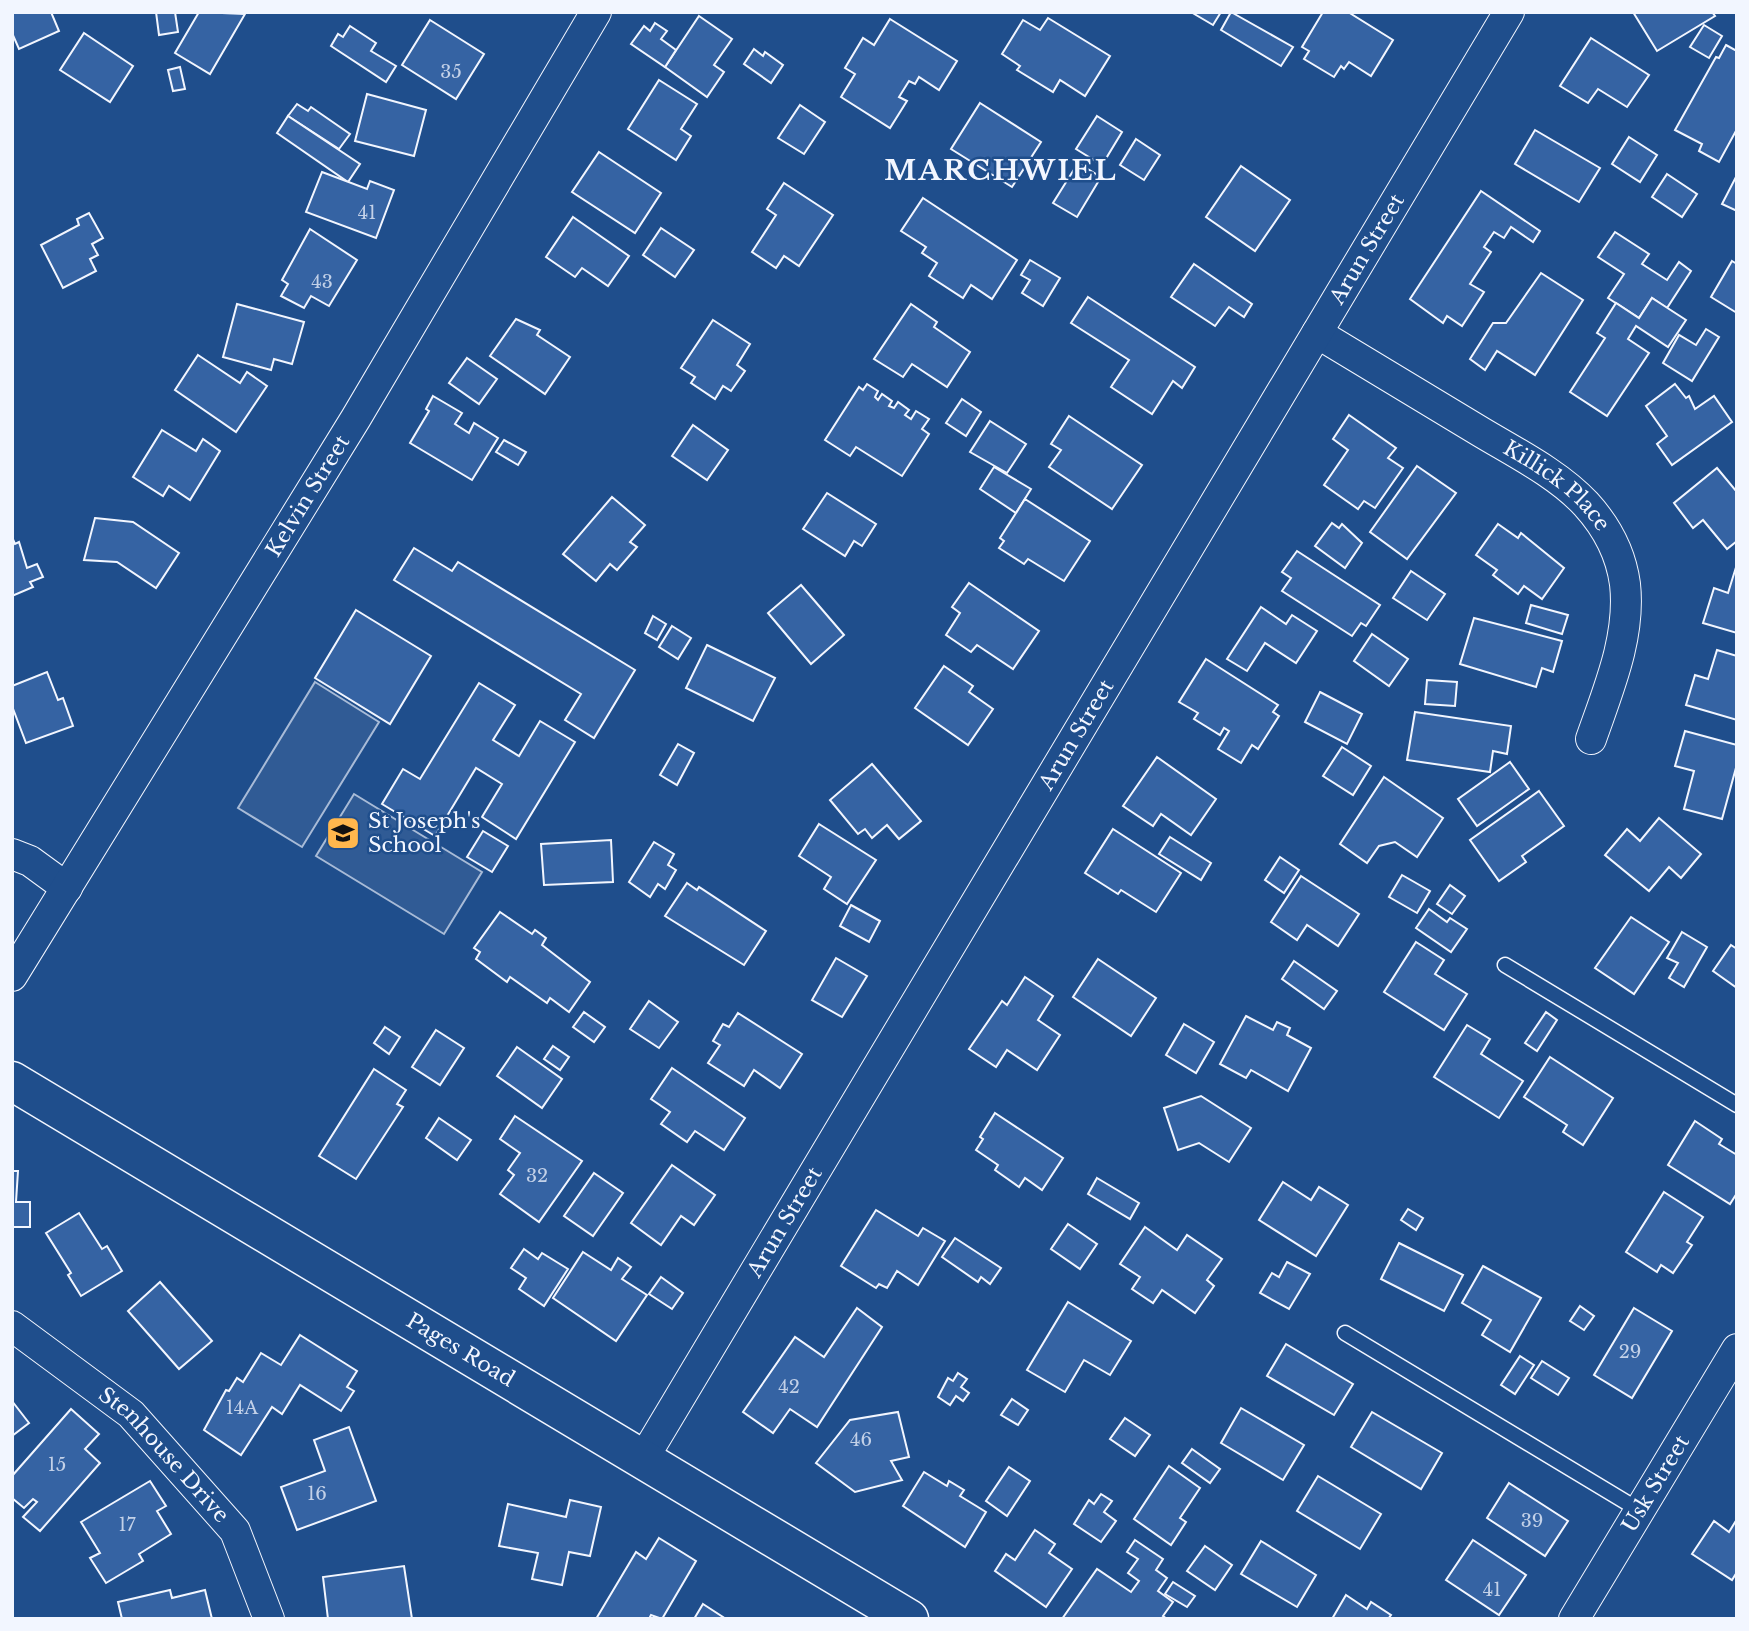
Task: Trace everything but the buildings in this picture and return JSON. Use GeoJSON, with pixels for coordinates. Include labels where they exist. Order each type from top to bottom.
{"type":"FeatureCollection","features":[{"type":"Feature","properties":{"kind":"street","name":"Kelvin Street"},"geometry":{"type":"LineString","coordinates":[[12,976],[356,418],[596,12]]}},
{"type":"Feature","properties":{"kind":"street","name":"Arun Street"},"geometry":{"type":"LineString","coordinates":[[643,1459],[1509,12]]}},
{"type":"Feature","properties":{"kind":"street","name":"Killick Place"},"geometry":{"type":"LineString","coordinates":[[1317,333],[1525,458],[1586,503],[1606,530],[1618,555],[1625,583],[1626,611],[1622,639],[1591,739]]}},
{"type":"Feature","properties":{"kind":"street"},"geometry":{"type":"LineString","coordinates":[[12,854],[30,861],[66,888]]}},
{"type":"Feature","properties":{"kind":"street","name":"Pages Road"},"geometry":{"type":"LineString","coordinates":[[12,1081],[909,1619]]}},
{"type":"Feature","properties":{"kind":"street","name":"Stenhouse Drive"},"geometry":{"type":"LineString","coordinates":[[12,1326],[131,1415],[235,1531],[269,1619]]}},
{"type":"Feature","properties":{"kind":"street","name":"Usk Street"},"geometry":{"type":"LineString","coordinates":[[1574,1619],[1737,1349]]}},
{"type":"Feature","properties":{"kind":"lane"},"geometry":{"type":"LineString","coordinates":[[1505,965],[1737,1105]]}},
{"type":"Feature","properties":{"kind":"lane"},"geometry":{"type":"LineString","coordinates":[[1345,1333],[1639,1510]]}},
{"type":"Feature","properties":{"kind":"shaded area"},"geometry":{"type":"Polygon","coordinates":[[[315,682],[379,722],[302,847],[238,808],[315,682]]]}},
{"type":"Feature","properties":{"kind":"shaded area"},"geometry":{"type":"Polygon","coordinates":[[[354,794],[482,872],[444,934],[316,856],[354,794]]]}},
{"type":"Feature","properties":{"kind":"place","name":"St Joseph's School"},"geometry":{"type":"Point","coordinates":[343,833]}},
{"type":"Feature","properties":{"kind":"district","name":"MARCHWIEL"},"geometry":{"type":"Point","coordinates":[1001,170]}}]}
